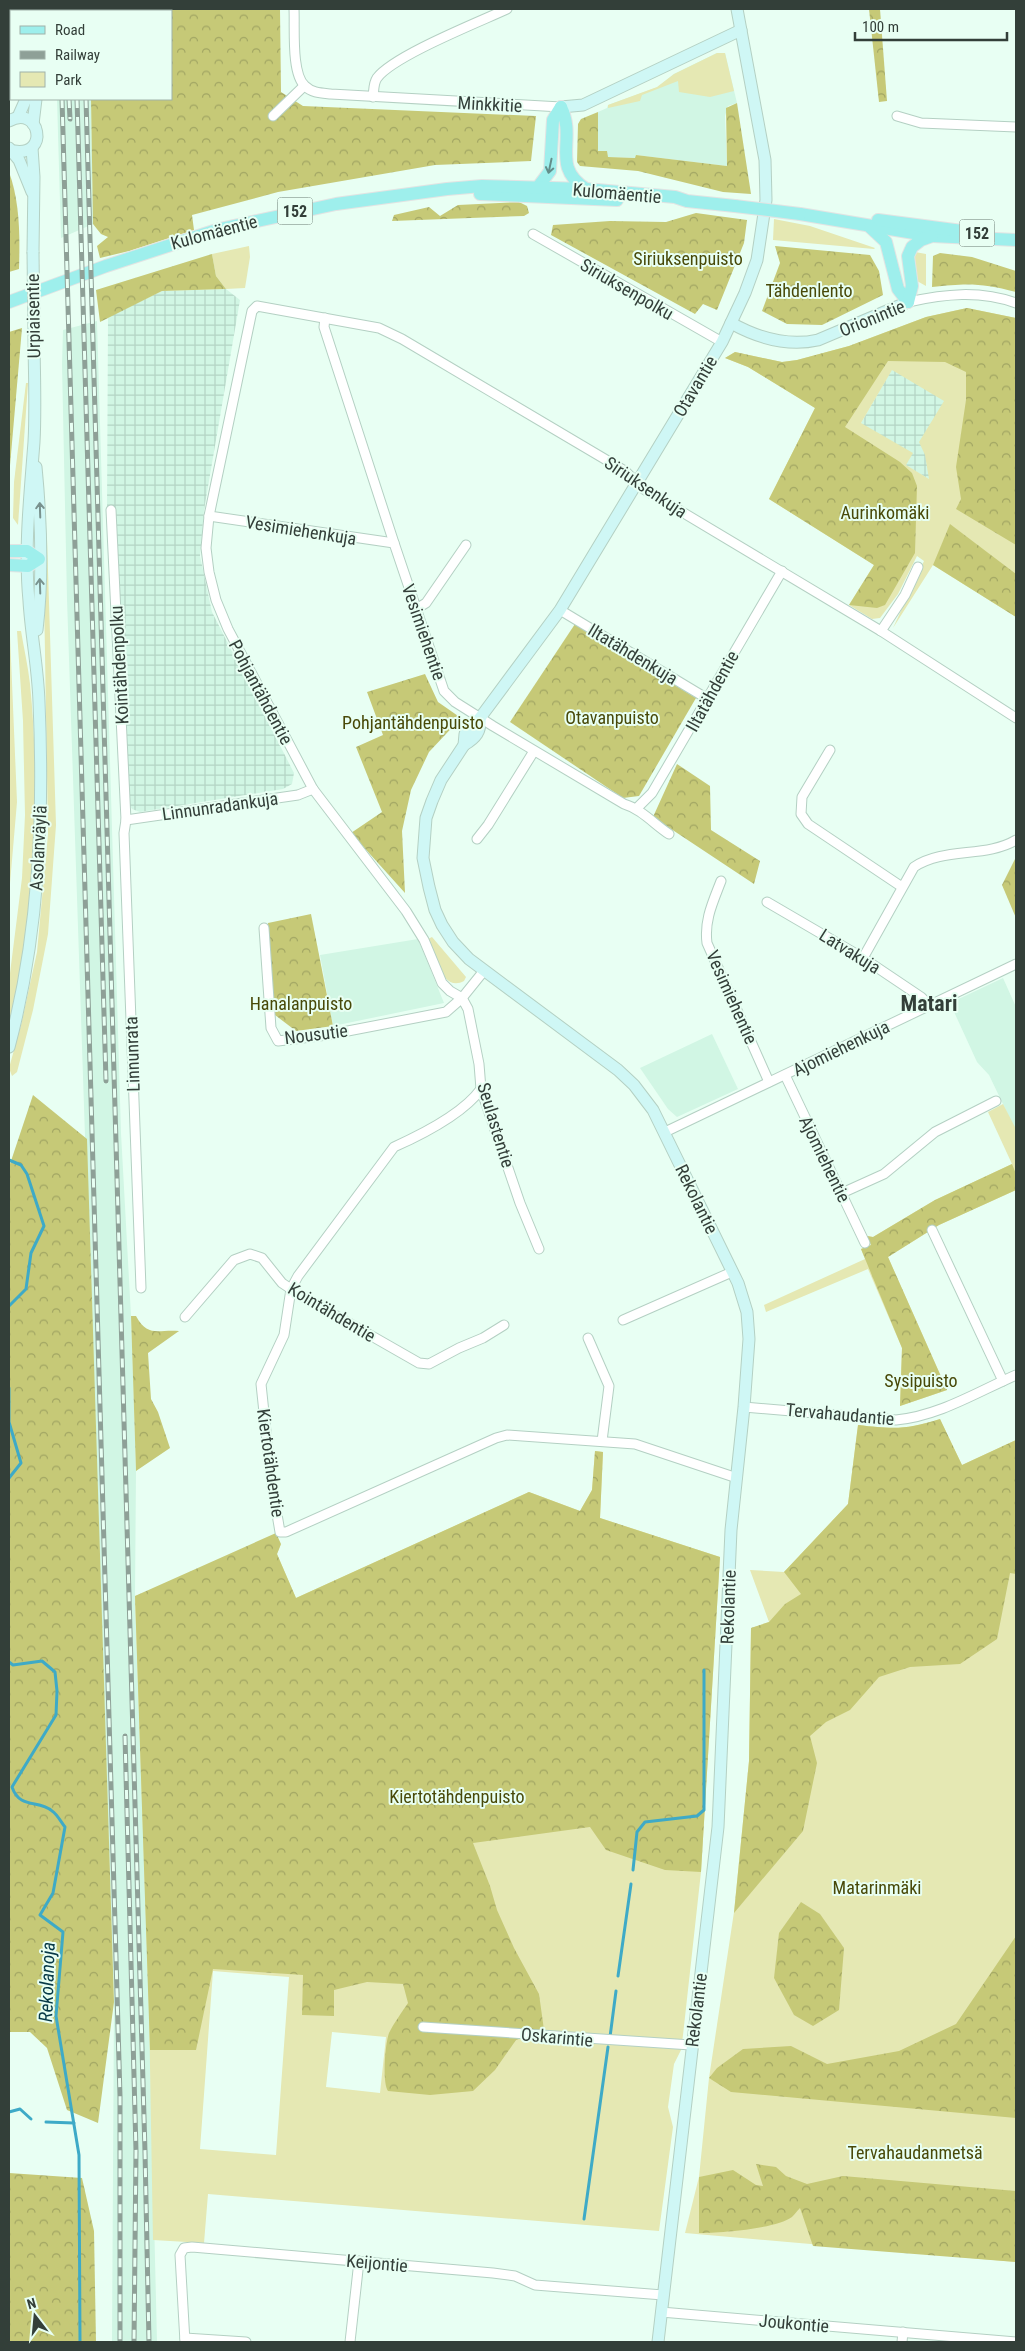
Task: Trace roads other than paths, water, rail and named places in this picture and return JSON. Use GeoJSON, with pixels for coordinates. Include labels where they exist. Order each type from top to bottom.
{"type":"FeatureCollection","features":[{"type":"Feature","properties":{"kind":"main road","name":"Otavantie"},"geometry":{"type":"LineString","coordinates":[[483,972],[453,942],[435,910],[423,858],[426,818],[441,780],[464,745],[465,734],[480,718],[560,610],[722,342],[745,293],[757,260],[766,200],[765,160],[737,9]]}},
{"type":"Feature","properties":{"kind":"main road","name":"Minkkitie"},"geometry":{"type":"LineString","coordinates":[[561,107],[583,105],[741,30]]}},
{"type":"Feature","properties":{"kind":"main road"},"geometry":{"type":"LineString","coordinates":[[13,119],[25,100]]}},
{"type":"Feature","properties":{"kind":"main road","name":"Urpiaisentie"},"geometry":{"type":"LineString","coordinates":[[28,566],[29,496],[34,441],[32,192],[34,177],[32,148],[37,137],[33,124],[36,100]]}},
{"type":"Feature","properties":{"kind":"main road"},"geometry":{"type":"LineString","coordinates":[[538,187],[550,171],[553,120],[561,107]]}},
{"type":"Feature","properties":{"kind":"main road"},"geometry":{"type":"LineString","coordinates":[[561,107],[567,120],[566,161],[568,171],[572,179],[586,189]]}},
{"type":"Feature","properties":{"kind":"main road"},"geometry":{"type":"LineString","coordinates":[[13,119],[25,118],[33,124]]}},
{"type":"Feature","properties":{"kind":"main road","name":"Urpiaisentie"},"geometry":{"type":"LineString","coordinates":[[11,150],[24,152],[32,148]]}},
{"type":"Feature","properties":{"kind":"main road","name":"Urpiaisentie"},"geometry":{"type":"LineString","coordinates":[[11,150],[32,192]]}},
{"type":"Feature","properties":{"kind":"main road","name":"Kulomäentie"},"geometry":{"type":"LineString","coordinates":[[10,301],[106,266],[220,229],[328,205],[482,186],[586,189],[675,197],[687,201]]}},
{"type":"Feature","properties":{"kind":"main road","name":"Kulomäentie"},"geometry":{"type":"LineString","coordinates":[[428,192],[687,201],[800,214],[871,219],[1016,240]]}},
{"type":"Feature","properties":{"kind":"main road","name":"Kulomäentie"},"geometry":{"type":"LineString","coordinates":[[800,214],[932,236],[1016,240]]}},
{"type":"Feature","properties":{"kind":"main road"},"geometry":{"type":"LineString","coordinates":[[870,227],[886,242],[898,289],[908,302]]}},
{"type":"Feature","properties":{"kind":"main road"},"geometry":{"type":"LineString","coordinates":[[908,302],[912,286],[908,256],[912,247],[920,240],[932,236]]}},
{"type":"Feature","properties":{"kind":"main road","name":"Orionintie"},"geometry":{"type":"LineString","coordinates":[[731,323],[746,332],[769,339],[805,343],[818,340],[908,302]]}},
{"type":"Feature","properties":{"kind":"main road","name":"Urpiaisentie"},"geometry":{"type":"LineString","coordinates":[[34,441],[39,496],[39,559]]}},
{"type":"Feature","properties":{"kind":"main road"},"geometry":{"type":"LineString","coordinates":[[9,550],[28,551],[39,559],[28,566],[9,565]]}},
{"type":"Feature","properties":{"kind":"main road","name":"Asolanväylä"},"geometry":{"type":"LineString","coordinates":[[36,647],[41,602],[39,559]]}},
{"type":"Feature","properties":{"kind":"main road","name":"Asolanväylä"},"geometry":{"type":"LineString","coordinates":[[9,1047],[25,975],[37,888],[40,762],[36,647],[28,601],[28,566]]}},
{"type":"Feature","properties":{"kind":"main road","name":"Rekolantie"},"geometry":{"type":"LineString","coordinates":[[483,972],[618,1070],[634,1086],[653,1110],[666,1132],[738,1284],[747,1312],[749,1339],[731,1530],[718,1826],[691,2045],[658,2342]]}},
{"type":"Feature","properties":{"kind":"street"},"geometry":{"type":"LineString","coordinates":[[273,116],[304,86],[296,67],[294,9]]}},
{"type":"Feature","properties":{"kind":"street"},"geometry":{"type":"LineString","coordinates":[[373,97],[374,84],[395,63],[507,9]]}},
{"type":"Feature","properties":{"kind":"street","name":"Minkkitie"},"geometry":{"type":"LineString","coordinates":[[304,86],[319,93],[561,107]]}},
{"type":"Feature","properties":{"kind":"street"},"geometry":{"type":"LineString","coordinates":[[897,116],[921,123],[1016,128]]}},
{"type":"Feature","properties":{"kind":"street","name":"Siriuksenpolku"},"geometry":{"type":"LineString","coordinates":[[533,234],[722,342]]}},
{"type":"Feature","properties":{"kind":"street","name":"Orionintie"},"geometry":{"type":"LineString","coordinates":[[908,302],[964,293],[992,296],[1016,304]]}},
{"type":"Feature","properties":{"kind":"street","name":"Siriuksenkuja"},"geometry":{"type":"LineString","coordinates":[[257,306],[380,328],[392,333],[625,471],[642,488],[881,631],[1016,718]]}},
{"type":"Feature","properties":{"kind":"street","name":"Pohjantähdentie"},"geometry":{"type":"LineString","coordinates":[[257,306],[252,311],[209,516],[206,548],[209,572],[216,600],[228,629],[313,789],[406,911],[424,940],[442,983],[450,991],[462,998]]}},
{"type":"Feature","properties":{"kind":"street","name":"Vesimiehentie"},"geometry":{"type":"LineString","coordinates":[[325,318],[324,327],[444,691],[455,702],[534,751],[624,804],[637,808],[669,834]]}},
{"type":"Feature","properties":{"kind":"street","name":"Kointähdenpolku"},"geometry":{"type":"LineString","coordinates":[[111,510],[126,820]]}},
{"type":"Feature","properties":{"kind":"street","name":"Vesimiehenkuja"},"geometry":{"type":"LineString","coordinates":[[209,516],[394,543]]}},
{"type":"Feature","properties":{"kind":"street"},"geometry":{"type":"LineString","coordinates":[[416,609],[426,603],[466,545]]}},
{"type":"Feature","properties":{"kind":"street"},"geometry":{"type":"LineString","coordinates":[[881,631],[905,595],[918,567]]}},
{"type":"Feature","properties":{"kind":"street","name":"Iltatähdentie"},"geometry":{"type":"LineString","coordinates":[[637,808],[652,794],[688,735],[706,698],[782,571]]}},
{"type":"Feature","properties":{"kind":"street","name":"Iltatähdenkuja"},"geometry":{"type":"LineString","coordinates":[[560,610],[706,698]]}},
{"type":"Feature","properties":{"kind":"street"},"geometry":{"type":"LineString","coordinates":[[830,750],[802,797],[801,814],[808,824],[902,888]]}},
{"type":"Feature","properties":{"kind":"street"},"geometry":{"type":"LineString","coordinates":[[477,839],[488,825],[534,751]]}},
{"type":"Feature","properties":{"kind":"street","name":"Linnunradankuja"},"geometry":{"type":"LineString","coordinates":[[126,820],[298,795],[313,789]]}},
{"type":"Feature","properties":{"kind":"street","name":"Linnunrata"},"geometry":{"type":"LineString","coordinates":[[126,820],[124,833],[141,1288]]}},
{"type":"Feature","properties":{"kind":"street"},"geometry":{"type":"LineString","coordinates":[[863,958],[914,867],[925,860],[994,848],[1016,840]]}},
{"type":"Feature","properties":{"kind":"street","name":"Vesimiehentie"},"geometry":{"type":"LineString","coordinates":[[721,881],[709,910],[706,930],[708,943],[769,1082]]}},
{"type":"Feature","properties":{"kind":"street","name":"Latvakuja"},"geometry":{"type":"LineString","coordinates":[[768,902],[863,958],[921,997],[929,1005]]}},
{"type":"Feature","properties":{"kind":"street","name":"Nousutie"},"geometry":{"type":"LineString","coordinates":[[264,928],[271,1028],[278,1041],[446,1012],[462,998]]}},
{"type":"Feature","properties":{"kind":"street","name":"Ajomiehenkuja"},"geometry":{"type":"LineString","coordinates":[[666,1132],[1016,964]]}},
{"type":"Feature","properties":{"kind":"street"},"geometry":{"type":"LineString","coordinates":[[462,998],[483,972]]}},
{"type":"Feature","properties":{"kind":"street","name":"Seulastentie"},"geometry":{"type":"LineString","coordinates":[[462,998],[468,1009],[479,1064],[481,1089],[520,1203],[539,1249]]}},
{"type":"Feature","properties":{"kind":"street","name":"Ajomiehentie"},"geometry":{"type":"LineString","coordinates":[[785,1075],[865,1243]]}},
{"type":"Feature","properties":{"kind":"street","name":"Kiertotähdentie"},"geometry":{"type":"LineString","coordinates":[[481,1089],[473,1100],[414,1138],[394,1147],[383,1158],[298,1276],[291,1289],[284,1335],[261,1384],[270,1479],[280,1532],[286,1532],[496,1438],[518,1435],[635,1444],[737,1478]]}},
{"type":"Feature","properties":{"kind":"street"},"geometry":{"type":"LineString","coordinates":[[842,1193],[884,1174],[935,1132],[996,1101]]}},
{"type":"Feature","properties":{"kind":"street"},"geometry":{"type":"LineString","coordinates":[[932,1230],[1003,1381]]}},
{"type":"Feature","properties":{"kind":"street","name":"Kointähdentie"},"geometry":{"type":"LineString","coordinates":[[185,1317],[227,1266],[234,1260],[250,1254],[262,1258],[276,1276],[291,1289],[419,1363],[429,1364],[483,1338],[504,1325]]}},
{"type":"Feature","properties":{"kind":"street"},"geometry":{"type":"LineString","coordinates":[[623,1320],[732,1272]]}},
{"type":"Feature","properties":{"kind":"street"},"geometry":{"type":"LineString","coordinates":[[588,1338],[609,1386],[602,1441]]}},
{"type":"Feature","properties":{"kind":"street","name":"Tervahaudantie"},"geometry":{"type":"LineString","coordinates":[[744,1406],[903,1419],[938,1410],[1016,1375]]}},
{"type":"Feature","properties":{"kind":"street","name":"Oskarintie"},"geometry":{"type":"LineString","coordinates":[[424,2027],[691,2045]]}},
{"type":"Feature","properties":{"kind":"street","name":"Keijontie"},"geometry":{"type":"LineString","coordinates":[[185,2340],[179,2264],[180,2255],[184,2248],[507,2274],[535,2285],[663,2295]]}},
{"type":"Feature","properties":{"kind":"street"},"geometry":{"type":"LineString","coordinates":[[350,2342],[359,2261]]}},
{"type":"Feature","properties":{"kind":"street","name":"Joukontie"},"geometry":{"type":"LineString","coordinates":[[661,2312],[1016,2342]]}},
{"type":"Feature","properties":{"kind":"street"},"geometry":{"type":"LineString","coordinates":[[902,2342],[903,2332]]}},
{"type":"Feature","properties":{"kind":"street"},"geometry":{"type":"LineString","coordinates":[[185,2340],[246,2342]]}},
{"type":"Feature","properties":{"kind":"waterway","name":"Rekolanoja"},"geometry":{"type":"LineString","coordinates":[[9,1160],[21,1165],[27,1174],[44,1226],[31,1253],[26,1289],[9,1306]]}},
{"type":"Feature","properties":{"kind":"waterway","name":"Rekolanoja"},"geometry":{"type":"LineString","coordinates":[[9,1388],[9,1422],[21,1463],[9,1478]]}},
{"type":"Feature","properties":{"kind":"waterway","name":"Rekolanoja"},"geometry":{"type":"LineString","coordinates":[[9,1662],[13,1665],[42,1661],[55,1672],[57,1691],[56,1715],[12,1787],[15,1794],[25,1802],[47,1807],[54,1812],[65,1827],[53,1893],[40,1915],[63,1932],[56,2016],[79,2155],[80,2342]]}},
{"type":"Feature","properties":{"kind":"waterway"},"geometry":{"type":"LineString","coordinates":[[633,1870],[637,1832],[645,1822],[697,1816],[704,1810],[704,1670]]}},
{"type":"Feature","properties":{"kind":"waterway"},"geometry":{"type":"LineString","coordinates":[[618,1976],[631,1884]]}},
{"type":"Feature","properties":{"kind":"waterway"},"geometry":{"type":"LineString","coordinates":[[610,2037],[616,1991]]}},
{"type":"Feature","properties":{"kind":"waterway"},"geometry":{"type":"LineString","coordinates":[[584,2219],[608,2047]]}},
{"type":"Feature","properties":{"kind":"waterway"},"geometry":{"type":"LineString","coordinates":[[9,2112],[20,2109],[31,2119]]}},
{"type":"Feature","properties":{"kind":"waterway"},"geometry":{"type":"LineString","coordinates":[[46,2122],[74,2123]]}},
{"type":"Feature","properties":{"kind":"railway"},"geometry":{"type":"LineString","coordinates":[[62,100],[120,2096],[120,2342]]}},
{"type":"Feature","properties":{"kind":"railway"},"geometry":{"type":"LineString","coordinates":[[69,100],[70,119]]}},
{"type":"Feature","properties":{"kind":"railway"},"geometry":{"type":"LineString","coordinates":[[77,100],[106,1081]]}},
{"type":"Feature","properties":{"kind":"railway"},"geometry":{"type":"LineString","coordinates":[[86,100],[149,2342]]}},
{"type":"Feature","properties":{"kind":"railway"},"geometry":{"type":"LineString","coordinates":[[125,1736],[136,2151],[134,2342]]}},
{"type":"Feature","properties":{"kind":"district","name":"Matari"},"geometry":{"type":"Point","coordinates":[929,1003]}},
{"type":"Feature","properties":{"kind":"park label","name":"Siriuksenpuisto"},"geometry":{"type":"Point","coordinates":[688,258]}},
{"type":"Feature","properties":{"kind":"park label","name":"Tähdenlento"},"geometry":{"type":"Point","coordinates":[809,290]}},
{"type":"Feature","properties":{"kind":"park label","name":"Aurinkomäki"},"geometry":{"type":"Point","coordinates":[885,512]}},
{"type":"Feature","properties":{"kind":"park label","name":"Otavanpuisto"},"geometry":{"type":"Point","coordinates":[612,717]}},
{"type":"Feature","properties":{"kind":"park label","name":"Pohjantähdenpuisto"},"geometry":{"type":"Point","coordinates":[413,722]}},
{"type":"Feature","properties":{"kind":"park label","name":"Hanalanpuisto"},"geometry":{"type":"Point","coordinates":[301,1003]}},
{"type":"Feature","properties":{"kind":"park label","name":"Sysipuisto"},"geometry":{"type":"Point","coordinates":[921,1380]}},
{"type":"Feature","properties":{"kind":"park label","name":"Kiertotähdenpuisto"},"geometry":{"type":"Point","coordinates":[457,1796]}},
{"type":"Feature","properties":{"kind":"park label","name":"Matarinmäki"},"geometry":{"type":"Point","coordinates":[877,1887]}},
{"type":"Feature","properties":{"kind":"park label","name":"Tervahaudanmetsä"},"geometry":{"type":"Point","coordinates":[915,2152]}}]}
